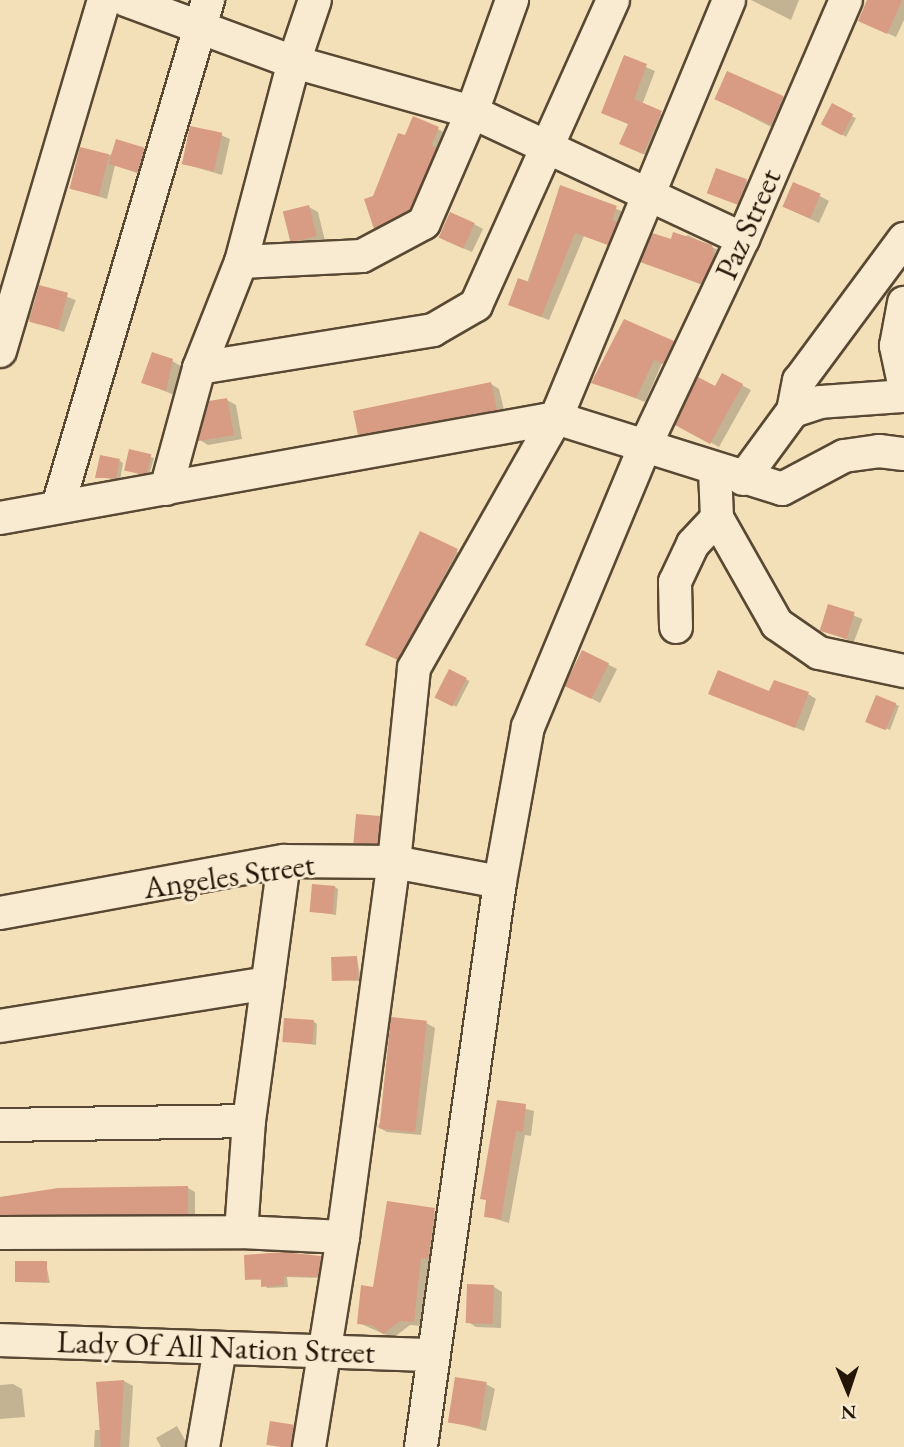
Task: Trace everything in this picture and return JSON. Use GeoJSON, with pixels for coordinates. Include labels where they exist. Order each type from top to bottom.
{"type":"FeatureCollection","features":[{"type":"Feature","properties":{"kind":"street"},"geometry":{"type":"LineString","coordinates":[[0,351],[104,0]]}},
{"type":"Feature","properties":{"kind":"street"},"geometry":{"type":"LineString","coordinates":[[126,0],[204,14],[293,62],[472,112],[743,239]]}},
{"type":"Feature","properties":{"kind":"street"},"geometry":{"type":"LineString","coordinates":[[166,489],[199,368],[241,262],[293,62],[315,0]]}},
{"type":"Feature","properties":{"kind":"street"},"geometry":{"type":"LineString","coordinates":[[241,262],[362,256],[424,223],[472,112],[512,0]]}},
{"type":"Feature","properties":{"kind":"street"},"geometry":{"type":"LineString","coordinates":[[199,368],[433,330],[476,305],[550,148],[613,0]]}},
{"type":"Feature","properties":{"kind":"street"},"geometry":{"type":"LineString","coordinates":[[309,1447],[327,1349],[394,862],[414,668],[556,418],[729,0]]}},
{"type":"Feature","properties":{"kind":"street","name":"Paz Street"},"geometry":{"type":"LineString","coordinates":[[421,1447],[500,882],[528,727],[645,446],[743,239],[846,0]]}},
{"type":"Feature","properties":{"kind":"street"},"geometry":{"type":"LineString","coordinates":[[58,506],[204,14]]}},
{"type":"Feature","properties":{"kind":"street"},"geometry":{"type":"LineString","coordinates":[[793,411],[799,381],[904,239]]}},
{"type":"Feature","properties":{"kind":"street"},"geometry":{"type":"LineString","coordinates":[[676,627],[675,582],[693,544],[717,518],[729,474],[793,411],[820,402],[900,388],[896,346],[904,303]]}},
{"type":"Feature","properties":{"kind":"street"},"geometry":{"type":"LineString","coordinates":[[0,518],[556,418],[729,474],[792,488],[844,456],[879,451],[904,454]]}},
{"type":"Feature","properties":{"kind":"street"},"geometry":{"type":"LineString","coordinates":[[717,518],[777,624],[819,653],[904,671]]}},
{"type":"Feature","properties":{"kind":"street"},"geometry":{"type":"LineString","coordinates":[[241,1233],[250,1121],[284,861]]}},
{"type":"Feature","properties":{"kind":"street","name":"Angeles Street"},"geometry":{"type":"LineString","coordinates":[[0,914],[284,861],[394,862],[500,882]]}},
{"type":"Feature","properties":{"kind":"street"},"geometry":{"type":"LineString","coordinates":[[0,1026],[268,983]]}},
{"type":"Feature","properties":{"kind":"street"},"geometry":{"type":"LineString","coordinates":[[0,1125],[250,1121]]}},
{"type":"Feature","properties":{"kind":"street"},"geometry":{"type":"LineString","coordinates":[[0,1233],[241,1233],[343,1237]]}},
{"type":"Feature","properties":{"kind":"street","name":"Lady Of All Nation Street"},"geometry":{"type":"LineString","coordinates":[[0,1340],[220,1349],[327,1349],[433,1355]]}},
{"type":"Feature","properties":{"kind":"street"},"geometry":{"type":"LineString","coordinates":[[203,1447],[220,1349]]}},
{"type":"Feature","properties":{"kind":"building"},"geometry":{"type":"Polygon","coordinates":[[[867,0],[902,0],[887,34],[858,21],[867,0]]]}},
{"type":"Feature","properties":{"kind":"building"},"geometry":{"type":"Polygon","coordinates":[[[624,55],[647,64],[634,99],[662,111],[643,154],[619,144],[628,124],[601,113],[624,55]]]}},
{"type":"Feature","properties":{"kind":"building"},"geometry":{"type":"Polygon","coordinates":[[[727,71],[784,96],[771,125],[714,99],[727,71]]]}},
{"type":"Feature","properties":{"kind":"building"},"geometry":{"type":"Polygon","coordinates":[[[832,103],[853,114],[842,135],[821,124],[832,103]]]}},
{"type":"Feature","properties":{"kind":"building"},"geometry":{"type":"Polygon","coordinates":[[[413,116],[439,127],[431,146],[437,148],[410,210],[374,229],[364,199],[373,196],[398,133],[405,135],[413,116]]]}},
{"type":"Feature","properties":{"kind":"building"},"geometry":{"type":"Polygon","coordinates":[[[190,126],[222,133],[214,171],[182,164],[190,126]]]}},
{"type":"Feature","properties":{"kind":"building"},"geometry":{"type":"Polygon","coordinates":[[[116,139],[145,148],[137,173],[108,164],[116,139]]]}},
{"type":"Feature","properties":{"kind":"building"},"geometry":{"type":"Polygon","coordinates":[[[80,147],[109,154],[99,196],[70,189],[80,147]]]}},
{"type":"Feature","properties":{"kind":"building"},"geometry":{"type":"Polygon","coordinates":[[[716,168],[747,179],[738,205],[707,193],[716,168]]]}},
{"type":"Feature","properties":{"kind":"building"},"geometry":{"type":"Polygon","coordinates":[[[793,182],[821,194],[810,219],[782,207],[793,182]]]}},
{"type":"Feature","properties":{"kind":"building"},"geometry":{"type":"Polygon","coordinates":[[[560,185],[617,206],[612,220],[617,222],[608,245],[575,233],[541,317],[508,305],[518,278],[529,282],[560,185]]]}},
{"type":"Feature","properties":{"kind":"building"},"geometry":{"type":"Polygon","coordinates":[[[309,205],[317,236],[291,243],[283,212],[309,205]]]}},
{"type":"Feature","properties":{"kind":"building"},"geometry":{"type":"Polygon","coordinates":[[[450,212],[475,223],[463,249],[439,238],[450,212]]]}},
{"type":"Feature","properties":{"kind":"building"},"geometry":{"type":"Polygon","coordinates":[[[673,232],[712,245],[714,257],[701,284],[640,262],[652,233],[671,239],[673,232]]]}},
{"type":"Feature","properties":{"kind":"building"},"geometry":{"type":"Polygon","coordinates":[[[39,285],[68,293],[58,329],[29,322],[39,285]]]}},
{"type":"Feature","properties":{"kind":"building"},"geometry":{"type":"Polygon","coordinates":[[[624,319],[674,341],[663,364],[654,360],[636,398],[591,383],[624,319]]]}},
{"type":"Feature","properties":{"kind":"building"},"geometry":{"type":"Polygon","coordinates":[[[152,352],[173,359],[166,391],[141,383],[152,352]]]}},
{"type":"Feature","properties":{"kind":"building"},"geometry":{"type":"Polygon","coordinates":[[[722,373],[743,384],[710,444],[675,425],[698,377],[715,386],[722,373]]]}},
{"type":"Feature","properties":{"kind":"building"},"geometry":{"type":"Polygon","coordinates":[[[491,382],[497,410],[358,435],[353,411],[491,382]]]}},
{"type":"Feature","properties":{"kind":"building"},"geometry":{"type":"Polygon","coordinates":[[[227,398],[234,435],[198,441],[209,401],[227,398]]]}},
{"type":"Feature","properties":{"kind":"building"},"geometry":{"type":"Polygon","coordinates":[[[129,449],[151,454],[146,476],[124,470],[129,449]]]}},
{"type":"Feature","properties":{"kind":"building"},"geometry":{"type":"Polygon","coordinates":[[[100,455],[120,459],[116,478],[95,478],[100,455]]]}},
{"type":"Feature","properties":{"kind":"building"},"geometry":{"type":"Polygon","coordinates":[[[420,531],[458,549],[398,660],[365,645],[420,531]]]}},
{"type":"Feature","properties":{"kind":"building"},"geometry":{"type":"Polygon","coordinates":[[[828,604],[855,612],[847,639],[820,631],[828,604]]]}},
{"type":"Feature","properties":{"kind":"building"},"geometry":{"type":"Polygon","coordinates":[[[582,650],[609,663],[591,699],[564,686],[582,650]]]}},
{"type":"Feature","properties":{"kind":"building"},"geometry":{"type":"Polygon","coordinates":[[[449,669],[467,678],[452,707],[434,698],[449,669]]]}},
{"type":"Feature","properties":{"kind":"building"},"geometry":{"type":"Polygon","coordinates":[[[718,670],[769,691],[774,680],[809,692],[795,728],[708,694],[718,670]]]}},
{"type":"Feature","properties":{"kind":"building"},"geometry":{"type":"Polygon","coordinates":[[[876,695],[896,703],[886,730],[865,722],[876,695]]]}},
{"type":"Feature","properties":{"kind":"building"},"geometry":{"type":"Polygon","coordinates":[[[356,814],[380,816],[377,845],[353,843],[356,814]]]}},
{"type":"Feature","properties":{"kind":"building"},"geometry":{"type":"Polygon","coordinates":[[[312,884],[335,886],[332,914],[310,912],[312,884]]]}},
{"type":"Feature","properties":{"kind":"building"},"geometry":{"type":"Polygon","coordinates":[[[357,956],[358,980],[332,981],[331,957],[357,956]]]}},
{"type":"Feature","properties":{"kind":"building"},"geometry":{"type":"Polygon","coordinates":[[[391,1017],[427,1021],[415,1132],[379,1128],[391,1017]]]}},
{"type":"Feature","properties":{"kind":"building"},"geometry":{"type":"Polygon","coordinates":[[[284,1018],[314,1020],[312,1044],[282,1042],[284,1018]]]}},
{"type":"Feature","properties":{"kind":"building"},"geometry":{"type":"Polygon","coordinates":[[[497,1100],[526,1104],[523,1132],[516,1131],[501,1219],[484,1217],[486,1200],[480,1199],[497,1100]]]}},
{"type":"Feature","properties":{"kind":"building"},"geometry":{"type":"Polygon","coordinates":[[[188,1186],[188,1214],[0,1215],[0,1197],[58,1188],[188,1186]]]}},
{"type":"Feature","properties":{"kind":"building"},"geometry":{"type":"Polygon","coordinates":[[[387,1201],[435,1208],[428,1259],[421,1258],[414,1322],[400,1321],[383,1334],[372,1325],[357,1324],[361,1285],[373,1287],[387,1201]]]}},
{"type":"Feature","properties":{"kind":"building"},"geometry":{"type":"Polygon","coordinates":[[[283,1252],[321,1256],[318,1277],[284,1276],[284,1285],[261,1287],[261,1279],[245,1280],[244,1255],[283,1252]]]}},
{"type":"Feature","properties":{"kind":"building"},"geometry":{"type":"Polygon","coordinates":[[[15,1261],[47,1261],[47,1282],[15,1282],[15,1261]]]}},
{"type":"Feature","properties":{"kind":"building"},"geometry":{"type":"Polygon","coordinates":[[[467,1284],[494,1285],[493,1324],[466,1323],[467,1284]]]}},
{"type":"Feature","properties":{"kind":"building"},"geometry":{"type":"Polygon","coordinates":[[[455,1377],[487,1382],[479,1427],[448,1422],[455,1377]]]}},
{"type":"Feature","properties":{"kind":"building"},"geometry":{"type":"Polygon","coordinates":[[[124,1380],[120,1447],[101,1447],[96,1382],[124,1380]]]}},
{"type":"Feature","properties":{"kind":"building"},"geometry":{"type":"Polygon","coordinates":[[[270,1421],[294,1425],[290,1447],[266,1445],[270,1421]]]}}]}
